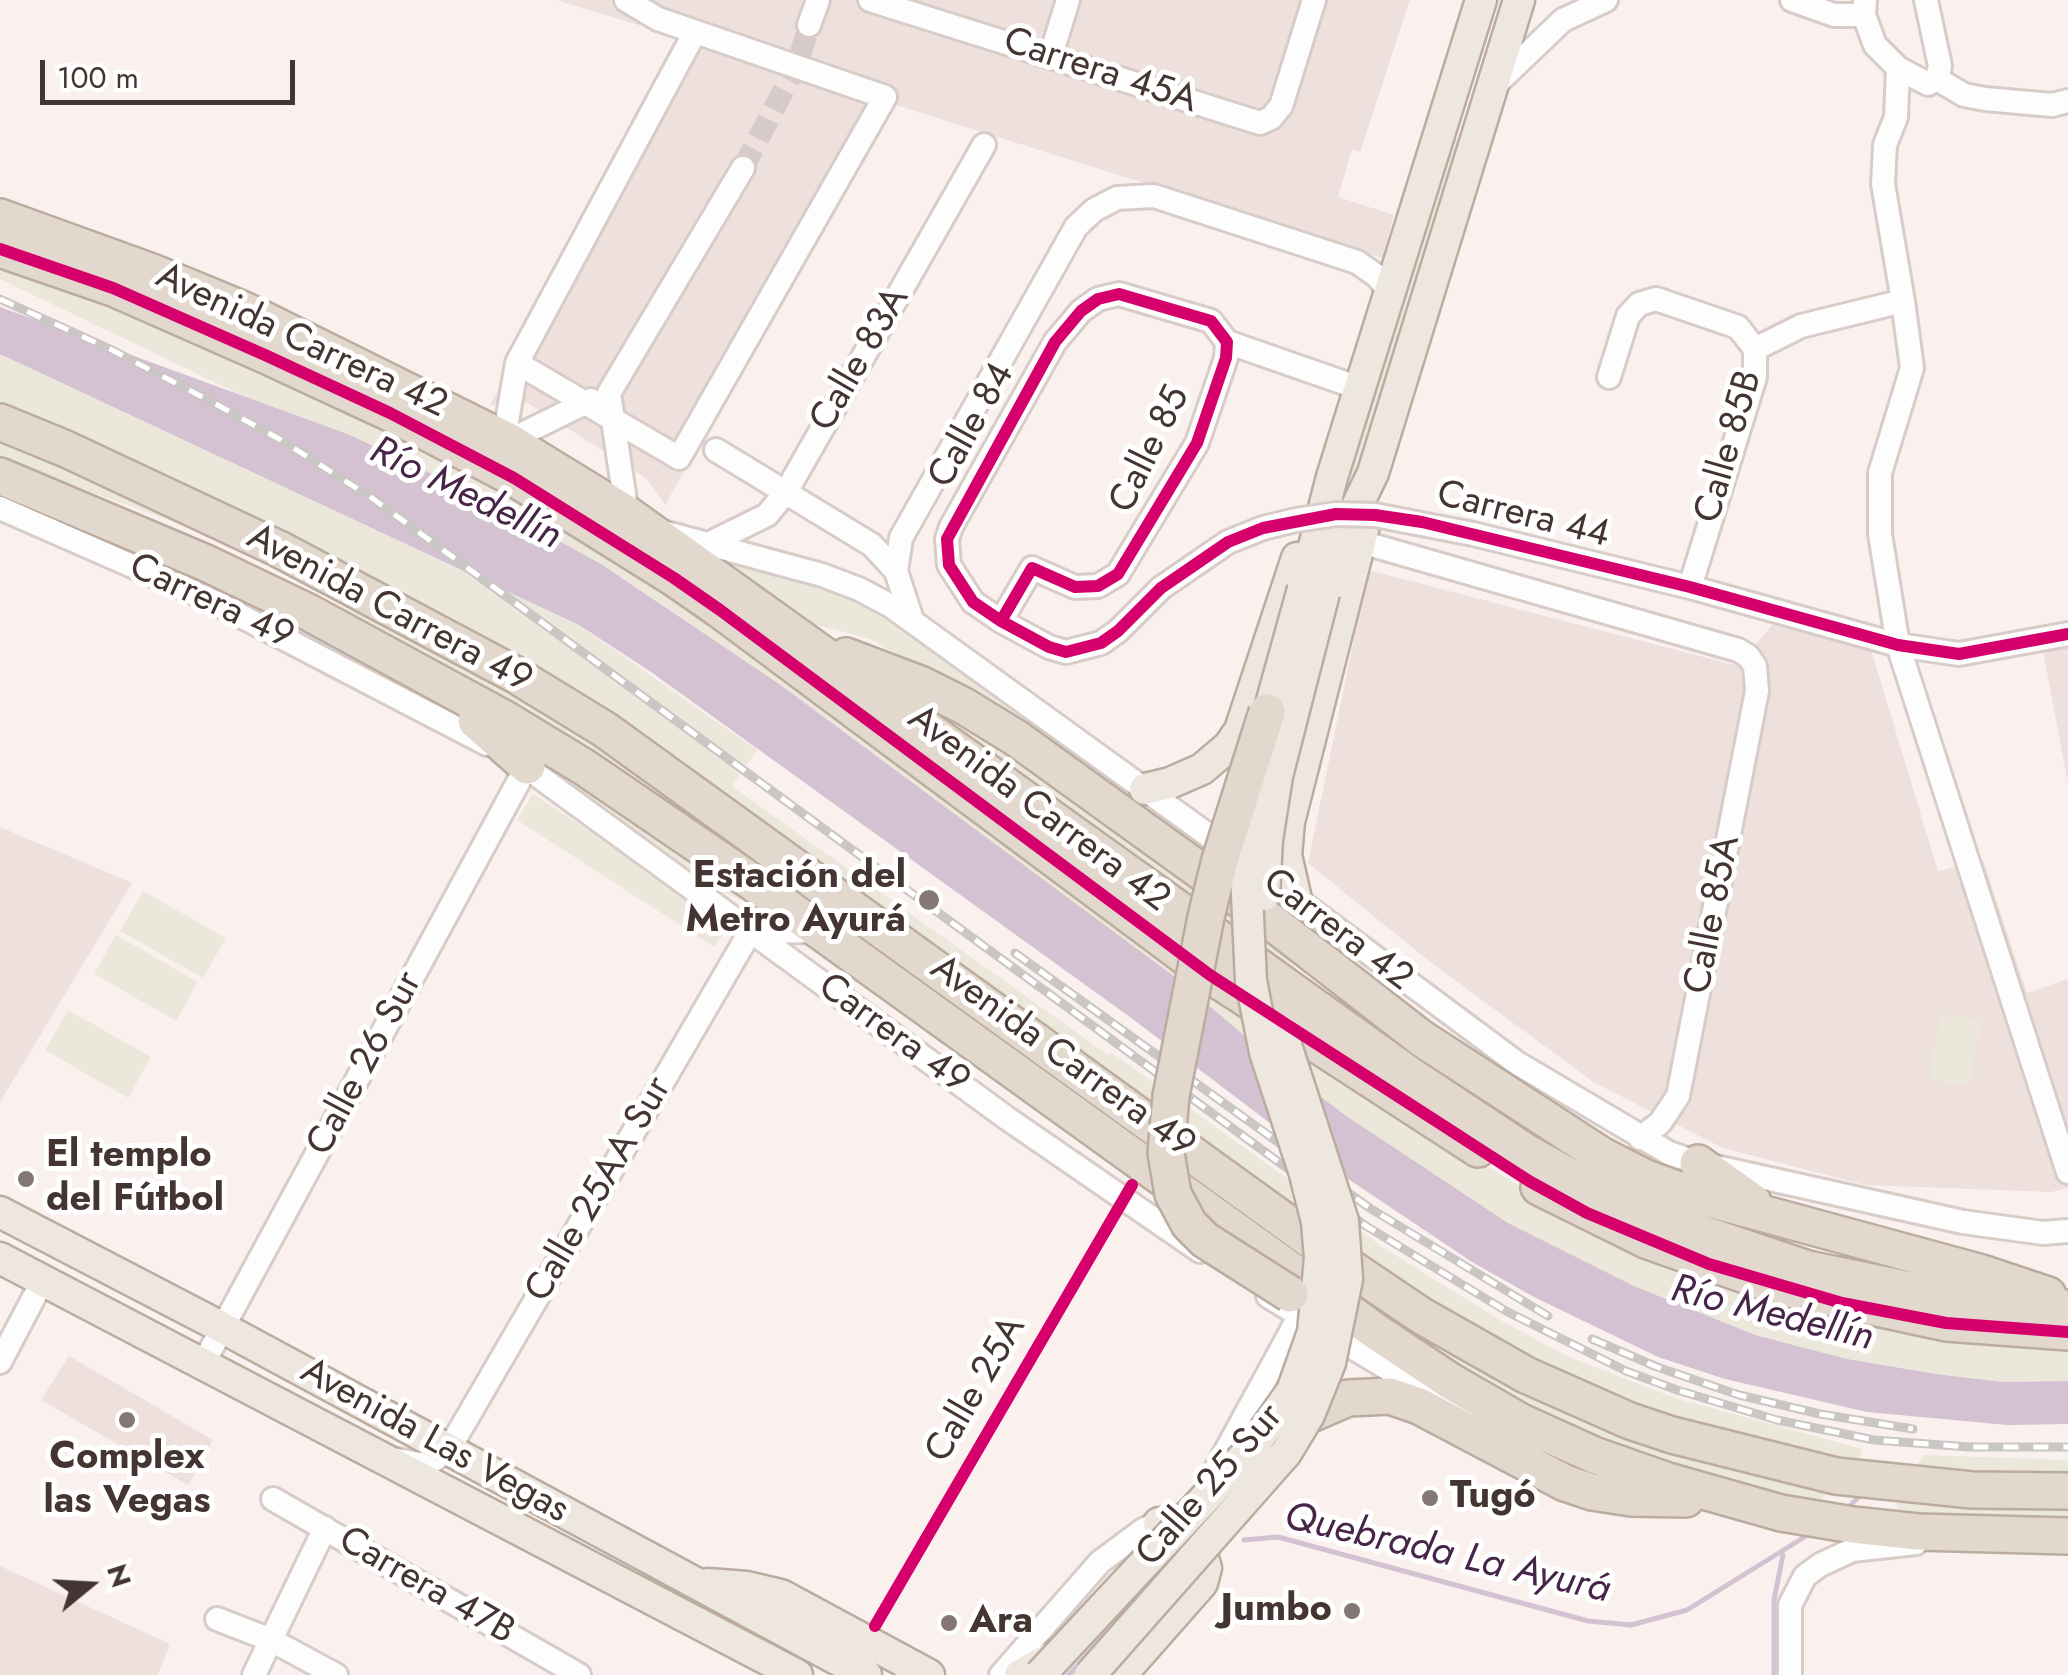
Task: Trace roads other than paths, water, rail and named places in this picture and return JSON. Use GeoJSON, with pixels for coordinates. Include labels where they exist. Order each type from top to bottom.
{"type":"FeatureCollection","features":[{"type":"Feature","properties":{"kind":"highway","name":"Avenida Carrera 42"},"geometry":{"type":"LineString","coordinates":[[0,217],[244,310],[506,440],[637,521],[816,646],[969,762],[1407,1073],[1526,1152],[1582,1183],[1680,1226],[1808,1269],[1993,1304],[2068,1304]]}},
{"type":"Feature","properties":{"kind":"highway","name":"Avenida Carrera 42"},"geometry":{"type":"LineString","coordinates":[[0,249],[113,288],[266,354],[390,413],[531,489],[720,610],[1210,976],[1495,1160],[1586,1213],[1709,1264],[1842,1303],[1980,1327],[2068,1332]]}},
{"type":"Feature","properties":{"kind":"highway","name":"Avenida Carrera 49"},"geometry":{"type":"LineString","coordinates":[[0,422],[197,509],[369,595],[514,674],[604,729],[1330,1254],[1439,1326],[1526,1375],[1630,1421],[1735,1453],[1836,1476],[1904,1486],[2068,1491]]}},
{"type":"Feature","properties":{"kind":"highway","name":"Avenida Carrera 49"},"geometry":{"type":"LineString","coordinates":[[0,476],[88,510],[223,571],[419,671],[584,767],[1375,1331],[1520,1422],[1594,1455],[1781,1513],[1853,1526],[1980,1535],[2068,1536]]}},
{"type":"Feature","properties":{"kind":"highway"},"geometry":{"type":"LineString","coordinates":[[88,510],[369,595]]}},
{"type":"Feature","properties":{"kind":"highway"},"geometry":{"type":"LineString","coordinates":[[816,646],[920,684],[1016,738],[1278,926],[1421,1038],[1601,1155],[1684,1192],[1982,1273],[2068,1304]]}},
{"type":"Feature","properties":{"kind":"highway"},"geometry":{"type":"LineString","coordinates":[[419,671],[527,766]]}},
{"type":"Feature","properties":{"kind":"highway"},"geometry":{"type":"LineString","coordinates":[[1254,721],[1206,917],[1172,1096],[1166,1153],[1173,1194],[1189,1224],[1205,1240],[1294,1305],[1446,1390],[1520,1422]]}},
{"type":"Feature","properties":{"kind":"highway"},"geometry":{"type":"LineString","coordinates":[[1698,1163],[1778,1220]]}},
{"type":"Feature","properties":{"kind":"highway"},"geometry":{"type":"LineString","coordinates":[[1309,1415],[1348,1398],[1390,1396],[1419,1406],[1565,1483],[1592,1492],[1631,1498],[1737,1501]]}},
{"type":"Feature","properties":{"kind":"main road"},"geometry":{"type":"LineString","coordinates":[[1145,789],[1202,769],[1254,721],[1287,582],[1332,477],[1482,0]]}},
{"type":"Feature","properties":{"kind":"main road"},"geometry":{"type":"LineString","coordinates":[[1296,899],[1286,855],[1351,539],[1519,0]]}},
{"type":"Feature","properties":{"kind":"main road"},"geometry":{"type":"LineString","coordinates":[[1448,110],[1482,120]]}},
{"type":"Feature","properties":{"kind":"main road"},"geometry":{"type":"LineString","coordinates":[[1314,591],[1332,477]]}},
{"type":"Feature","properties":{"kind":"main road"},"geometry":{"type":"LineString","coordinates":[[1295,799],[1276,815],[1256,812],[1242,803],[1232,774],[1314,591],[1351,539]]}},
{"type":"Feature","properties":{"kind":"main road","name":"Calle 25 Sur"},"geometry":{"type":"LineString","coordinates":[[1090,1675],[1286,1453],[1309,1415],[1334,1348],[1346,1265],[1340,1209],[1284,1043],[1267,953],[1264,890],[1277,776],[1314,591]]}},
{"type":"Feature","properties":{"kind":"main road","name":"Calle 25 Sur"},"geometry":{"type":"LineString","coordinates":[[1040,1675],[1252,1448],[1280,1412],[1313,1332],[1320,1258],[1317,1222],[1265,1052],[1251,982],[1245,851],[1254,721]]}},
{"type":"Feature","properties":{"kind":"main road","name":"Avenida Las Vegas"},"geometry":{"type":"LineString","coordinates":[[0,1212],[866,1675]]}},
{"type":"Feature","properties":{"kind":"main road","name":"Avenida Las Vegas"},"geometry":{"type":"LineString","coordinates":[[0,1258],[797,1675]]}},
{"type":"Feature","properties":{"kind":"main road"},"geometry":{"type":"LineString","coordinates":[[1121,1675],[1202,1582],[1206,1568],[1198,1541],[1189,1532],[1176,1524],[1159,1522]]}},
{"type":"Feature","properties":{"kind":"main road"},"geometry":{"type":"LineString","coordinates":[[696,1583],[747,1586],[781,1596],[929,1675]]}},
{"type":"Feature","properties":{"kind":"main road"},"geometry":{"type":"LineString","coordinates":[[1020,1675],[1064,1650]]}},
{"type":"Feature","properties":{"kind":"street"},"geometry":{"type":"LineString","coordinates":[[517,363],[679,458],[885,96],[658,19],[626,0]]}},
{"type":"Feature","properties":{"kind":"street"},"geometry":{"type":"LineString","coordinates":[[809,25],[818,0]]}},
{"type":"Feature","properties":{"kind":"street","name":"Carrera 45A"},"geometry":{"type":"LineString","coordinates":[[870,0],[1260,123],[1272,118],[1281,106],[1314,0]]}},
{"type":"Feature","properties":{"kind":"street"},"geometry":{"type":"LineString","coordinates":[[1050,55],[1068,0]]}},
{"type":"Feature","properties":{"kind":"street"},"geometry":{"type":"LineString","coordinates":[[1492,88],[1563,20],[1606,0]]}},
{"type":"Feature","properties":{"kind":"street"},"geometry":{"type":"LineString","coordinates":[[1792,0],[1834,15],[1865,7],[1875,46],[1898,68],[1964,95],[2052,105],[2068,101]]}},
{"type":"Feature","properties":{"kind":"street"},"geometry":{"type":"LineString","coordinates":[[1896,117],[1920,97],[1940,66],[1926,0]]}},
{"type":"Feature","properties":{"kind":"street"},"geometry":{"type":"LineString","coordinates":[[506,440],[510,390],[517,363],[694,32]]}},
{"type":"Feature","properties":{"kind":"street"},"geometry":{"type":"LineString","coordinates":[[1898,68],[1896,117],[1886,145],[1882,184],[1912,368],[1880,474],[1880,534],[1898,645],[2068,1172]]}},
{"type":"Feature","properties":{"kind":"street","name":"Calle 83A"},"geometry":{"type":"LineString","coordinates":[[708,544],[767,515],[786,492],[984,146]]}},
{"type":"Feature","properties":{"kind":"street"},"geometry":{"type":"LineString","coordinates":[[506,440],[608,393],[743,168]]}},
{"type":"Feature","properties":{"kind":"street"},"geometry":{"type":"LineString","coordinates":[[896,571],[901,538],[1076,226],[1094,210],[1117,198],[1154,196],[1357,262],[1378,276],[1390,292]]}},
{"type":"Feature","properties":{"kind":"street","name":"Calle 84"},"geometry":{"type":"LineString","coordinates":[[1001,621],[973,602],[953,575],[948,553],[951,528],[1061,334],[1098,299],[1119,294],[1210,322],[1227,342]]}},
{"type":"Feature","properties":{"kind":"street"},"geometry":{"type":"LineString","coordinates":[[1608,377],[1628,316],[1639,304],[1656,299],[1738,327],[1755,349]]}},
{"type":"Feature","properties":{"kind":"street","name":"Calle 85B"},"geometry":{"type":"LineString","coordinates":[[1690,587],[1756,377],[1755,349],[1801,326],[1902,301]]}},
{"type":"Feature","properties":{"kind":"street"},"geometry":{"type":"LineString","coordinates":[[1227,342],[1360,388]]}},
{"type":"Feature","properties":{"kind":"street","name":"Calle 85"},"geometry":{"type":"LineString","coordinates":[[1001,621],[1029,570],[1075,587],[1098,586],[1126,566],[1198,443],[1226,358],[1227,342]]}},
{"type":"Feature","properties":{"kind":"street"},"geometry":{"type":"LineString","coordinates":[[608,393],[637,521]]}},
{"type":"Feature","properties":{"kind":"street"},"geometry":{"type":"LineString","coordinates":[[716,450],[872,545],[896,571],[912,620]]}},
{"type":"Feature","properties":{"kind":"street","name":"Carrera 49"},"geometry":{"type":"LineString","coordinates":[[0,508],[251,620],[527,766],[1020,1127],[1294,1305]]}},
{"type":"Feature","properties":{"kind":"street","name":"Carrera 44"},"geometry":{"type":"LineString","coordinates":[[1001,621],[1049,648],[1066,652],[1084,649],[1118,631],[1160,588],[1228,542],[1296,520],[1375,514],[1690,587],[1898,645],[1959,654],[2068,634]]}},
{"type":"Feature","properties":{"kind":"street","name":"Carrera 42"},"geometry":{"type":"LineString","coordinates":[[637,521],[822,575],[859,589],[912,620],[1518,1063],[1640,1138],[1698,1163],[1964,1222],[2043,1233],[2068,1231]]}},
{"type":"Feature","properties":{"kind":"street","name":"Carrera 44"},"geometry":{"type":"LineString","coordinates":[[1351,539],[1738,650],[1748,656],[1758,676]]}},
{"type":"Feature","properties":{"kind":"street","name":"Calle 85A"},"geometry":{"type":"LineString","coordinates":[[1640,1138],[1672,1111],[1678,1096],[1758,676]]}},
{"type":"Feature","properties":{"kind":"street","name":"Calle 26 Sur"},"geometry":{"type":"LineString","coordinates":[[204,1362],[527,766]]}},
{"type":"Feature","properties":{"kind":"street"},"geometry":{"type":"LineString","coordinates":[[750,932],[820,932]]}},
{"type":"Feature","properties":{"kind":"street","name":"Calle 25AA Sur"},"geometry":{"type":"LineString","coordinates":[[449,1450],[750,932]]}},
{"type":"Feature","properties":{"kind":"street"},"geometry":{"type":"LineString","coordinates":[[0,1362],[44,1278]]}},
{"type":"Feature","properties":{"kind":"street","name":"Calle 25 Sur"},"geometry":{"type":"LineString","coordinates":[[1001,1675],[1100,1562],[1191,1503],[1214,1474],[1294,1305]]}},
{"type":"Feature","properties":{"kind":"street"},"geometry":{"type":"LineString","coordinates":[[385,1458],[419,1464],[431,1462],[449,1450]]}},
{"type":"Feature","properties":{"kind":"street","name":"Carrera 47B"},"geometry":{"type":"LineString","coordinates":[[273,1499],[579,1675]]}},
{"type":"Feature","properties":{"kind":"street"},"geometry":{"type":"LineString","coordinates":[[254,1675],[325,1528]]}},
{"type":"Feature","properties":{"kind":"street"},"geometry":{"type":"LineString","coordinates":[[1790,1675],[1790,1605],[1805,1576],[1852,1550],[1980,1535]]}},
{"type":"Feature","properties":{"kind":"street"},"geometry":{"type":"LineString","coordinates":[[217,1619],[272,1640],[336,1675]]}},
{"type":"Feature","properties":{"kind":"water","name":"Río Medellín"},"geometry":{"type":"Polygon","coordinates":[[[0,307],[350,435],[464,489],[601,564],[779,684],[1179,980],[1281,1067],[1345,1115],[1508,1223],[1634,1286],[1755,1335],[1847,1359],[1936,1374],[2003,1382],[2068,1381],[2068,1424],[2007,1425],[1867,1412],[1725,1379],[1658,1357],[1534,1297],[1472,1262],[1308,1152],[1134,1020],[651,672],[579,625],[0,354],[0,307]]]}},
{"type":"Feature","properties":{"kind":"waterway","name":"Quebrada La Ayurá"},"geometry":{"type":"LineString","coordinates":[[1845,1510],[1862,1494]]}},
{"type":"Feature","properties":{"kind":"waterway","name":"Quebrada La Ayurá"},"geometry":{"type":"LineString","coordinates":[[1244,1540],[1278,1537],[1588,1621],[1631,1625],[1687,1610],[1811,1533]]}},
{"type":"Feature","properties":{"kind":"waterway"},"geometry":{"type":"LineString","coordinates":[[1774,1675],[1774,1600],[1783,1555]]}},
{"type":"Feature","properties":{"kind":"waterway","name":"Quebrada La Ayurá"},"geometry":{"type":"LineString","coordinates":[[1069,1675],[1114,1625]]}},
{"type":"Feature","properties":{"kind":"tunnel"},"geometry":{"type":"LineString","coordinates":[[800,56],[809,25]]}},
{"type":"Feature","properties":{"kind":"tunnel"},"geometry":{"type":"LineString","coordinates":[[743,168],[790,78]]}},
{"type":"Feature","properties":{"kind":"railway"},"geometry":{"type":"LineString","coordinates":[[0,299],[110,349],[212,402],[372,498],[1366,1226],[1506,1311],[1626,1371],[1777,1420],[1874,1440],[1969,1447],[2068,1447]]}},
{"type":"Feature","properties":{"kind":"railway"},"geometry":{"type":"LineString","coordinates":[[1015,953],[1371,1209],[1548,1316]]}},
{"type":"Feature","properties":{"kind":"railway"},"geometry":{"type":"LineString","coordinates":[[1592,1339],[1657,1367],[1739,1395],[1820,1414],[1913,1429]]}},
{"type":"Feature","properties":{"kind":"place","name":"Estación del Metro Ayurá"},"geometry":{"type":"Point","coordinates":[929,900]}},
{"type":"Feature","properties":{"kind":"place","name":"El templo del Fútbol"},"geometry":{"type":"Point","coordinates":[26,1179]}},
{"type":"Feature","properties":{"kind":"place","name":"Complex las Vegas"},"geometry":{"type":"Point","coordinates":[127,1420]}},
{"type":"Feature","properties":{"kind":"place","name":"Tugó"},"geometry":{"type":"Point","coordinates":[1430,1498]}},
{"type":"Feature","properties":{"kind":"place","name":"Jumbo"},"geometry":{"type":"Point","coordinates":[1352,1611]}},
{"type":"Feature","properties":{"kind":"place","name":"Ara"},"geometry":{"type":"Point","coordinates":[949,1623]}}]}
